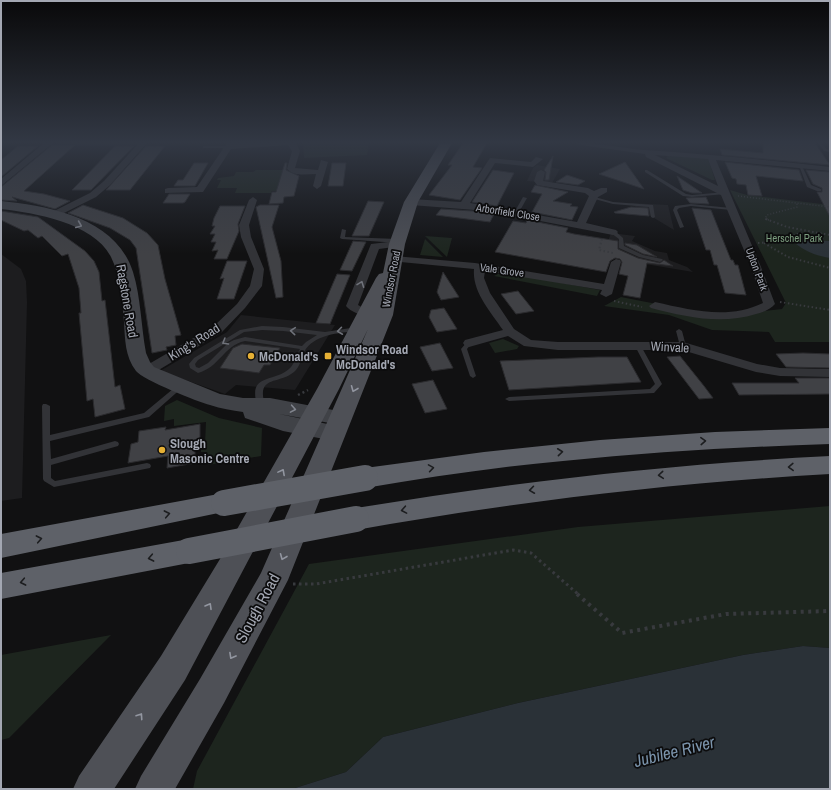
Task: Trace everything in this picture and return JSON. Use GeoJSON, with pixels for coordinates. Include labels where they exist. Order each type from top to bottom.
{"type":"FeatureCollection","features":[{"type":"Feature","properties":{"kind":"highway"},"geometry":{"type":"LineString","coordinates":[[1,546],[224,503],[365,478],[524,456],[664,443],[830,436]]}},
{"type":"Feature","properties":{"kind":"highway"},"geometry":{"type":"LineString","coordinates":[[1,586],[458,500],[632,478],[709,471],[830,465]]}},
{"type":"Feature","properties":{"kind":"main road","name":"Windsor Road"},"geometry":{"type":"LineString","coordinates":[[324,423],[369,325],[397,248],[411,202],[424,180]]}},
{"type":"Feature","properties":{"kind":"main road","name":"Ragstone Road"},"geometry":{"type":"LineString","coordinates":[[1,205],[55,214],[99,235],[112,246],[118,255],[124,270],[139,365],[147,371]]}},
{"type":"Feature","properties":{"kind":"main road"},"geometry":{"type":"LineString","coordinates":[[147,371],[216,400],[252,405],[255,414],[283,423],[324,423]]}},
{"type":"Feature","properties":{"kind":"main road"},"geometry":{"type":"LineString","coordinates":[[92,789],[118,748],[173,668],[230,568],[324,423]]}},
{"type":"Feature","properties":{"kind":"main road","name":"Slough Road"},"geometry":{"type":"LineString","coordinates":[[162,775],[273,580],[324,423]]}},
{"type":"Feature","properties":{"kind":"street"},"geometry":{"type":"LineString","coordinates":[[55,214],[98,191],[110,180]]}},
{"type":"Feature","properties":{"kind":"street"},"geometry":{"type":"LineString","coordinates":[[168,191],[200,190],[207,180]]}},
{"type":"Feature","properties":{"kind":"street"},"geometry":{"type":"LineString","coordinates":[[317,186],[319,180]]}},
{"type":"Feature","properties":{"kind":"street"},"geometry":{"type":"LineString","coordinates":[[464,204],[469,199],[481,180]]}},
{"type":"Feature","properties":{"kind":"street"},"geometry":{"type":"LineString","coordinates":[[538,180],[540,183],[588,191],[594,196]]}},
{"type":"Feature","properties":{"kind":"street"},"geometry":{"type":"LineString","coordinates":[[697,180],[725,194]]}},
{"type":"Feature","properties":{"kind":"street","name":"Upton Park"},"geometry":{"type":"LineString","coordinates":[[655,306],[718,317],[758,311],[769,304],[760,272],[731,209],[720,180]]}},
{"type":"Feature","properties":{"kind":"street"},"geometry":{"type":"LineString","coordinates":[[581,224],[594,196],[604,190]]}},
{"type":"Feature","properties":{"kind":"street","name":"King's Road"},"geometry":{"type":"LineString","coordinates":[[147,371],[218,329],[241,306],[256,286],[259,269],[246,237],[244,225],[253,199]]}},
{"type":"Feature","properties":{"kind":"street","name":"Arborfield Close"},"geometry":{"type":"LineString","coordinates":[[411,202],[464,204],[581,224],[613,232]]}},
{"type":"Feature","properties":{"kind":"street","name":"Vale Grove"},"geometry":{"type":"LineString","coordinates":[[397,248],[432,261],[480,267],[607,291],[616,262]]}},
{"type":"Feature","properties":{"kind":"street","name":"Winvale"},"geometry":{"type":"LineString","coordinates":[[480,267],[479,278],[484,293],[510,332],[528,343],[558,346],[683,346],[756,368],[780,372],[830,373]]}},
{"type":"Feature","properties":{"kind":"street"},"geometry":{"type":"LineString","coordinates":[[469,342],[510,332]]}},
{"type":"Feature","properties":{"kind":"lane"},"geometry":{"type":"LineString","coordinates":[[660,180],[685,195],[725,194]]}},
{"type":"Feature","properties":{"kind":"lane"},"geometry":{"type":"LineString","coordinates":[[806,180],[809,186],[819,190]]}},
{"type":"Feature","properties":{"kind":"lane"},"geometry":{"type":"LineString","coordinates":[[594,196],[613,203],[652,206],[653,217]]}},
{"type":"Feature","properties":{"kind":"lane"},"geometry":{"type":"LineString","coordinates":[[516,213],[525,198]]}},
{"type":"Feature","properties":{"kind":"lane"},"geometry":{"type":"LineString","coordinates":[[682,228],[675,210],[677,207],[691,205],[731,209]]}},
{"type":"Feature","properties":{"kind":"lane"},"geometry":{"type":"LineString","coordinates":[[344,230],[342,238],[397,248]]}},
{"type":"Feature","properties":{"kind":"lane"},"geometry":{"type":"LineString","coordinates":[[613,232],[621,239],[621,247],[641,256],[660,260]]}},
{"type":"Feature","properties":{"kind":"lane"},"geometry":{"type":"LineString","coordinates":[[304,348],[245,339],[239,340],[224,348],[210,368],[198,371],[193,368],[192,364],[196,359],[242,331],[249,329],[261,328],[324,334],[369,325]]}},
{"type":"Feature","properties":{"kind":"lane"},"geometry":{"type":"LineString","coordinates":[[679,331],[683,346]]}},
{"type":"Feature","properties":{"kind":"lane"},"geometry":{"type":"LineString","coordinates":[[252,405],[258,396],[258,389],[261,384],[280,377],[292,370],[300,360],[304,348],[310,342],[324,334]]}},
{"type":"Feature","properties":{"kind":"lane"},"geometry":{"type":"LineString","coordinates":[[469,342],[464,349],[473,376]]}},
{"type":"Feature","properties":{"kind":"lane"},"geometry":{"type":"LineString","coordinates":[[509,399],[652,391],[659,384],[638,346]]}},
{"type":"Feature","properties":{"kind":"lane"},"geometry":{"type":"LineString","coordinates":[[46,439],[146,414],[181,386]]}},
{"type":"Feature","properties":{"kind":"lane"},"geometry":{"type":"LineString","coordinates":[[46,406],[47,479],[54,484],[147,466]]}},
{"type":"Feature","properties":{"kind":"lane"},"geometry":{"type":"LineString","coordinates":[[46,463],[115,444]]}},
{"type":"Feature","properties":{"kind":"path"},"geometry":{"type":"LineString","coordinates":[[725,194],[830,207]]}},
{"type":"Feature","properties":{"kind":"path"},"geometry":{"type":"LineString","coordinates":[[797,203],[797,207],[767,215],[765,219],[772,223],[830,235]]}},
{"type":"Feature","properties":{"kind":"path"},"geometry":{"type":"LineString","coordinates":[[603,230],[600,250],[616,254],[616,262]]}},
{"type":"Feature","properties":{"kind":"path"},"geometry":{"type":"LineString","coordinates":[[747,242],[764,243],[778,241],[792,234],[807,231]]}},
{"type":"Feature","properties":{"kind":"path"},"geometry":{"type":"LineString","coordinates":[[764,243],[788,257],[830,268]]}},
{"type":"Feature","properties":{"kind":"path"},"geometry":{"type":"LineString","coordinates":[[768,300],[830,310]]}},
{"type":"Feature","properties":{"kind":"path"},"geometry":{"type":"LineString","coordinates":[[296,395],[301,394],[313,387]]}},
{"type":"Feature","properties":{"kind":"path"},"geometry":{"type":"LineString","coordinates":[[273,580],[292,584],[316,584],[513,550],[531,553],[622,633],[726,614],[830,611]]}},
{"type":"Feature","properties":{"kind":"shaded area"},"geometry":{"type":"Polygon","coordinates":[[[528,180],[554,180],[552,183],[527,181],[528,180]]]}},
{"type":"Feature","properties":{"kind":"shaded area"},"geometry":{"type":"Polygon","coordinates":[[[630,203],[668,205],[674,230],[631,204],[630,203]]]}},
{"type":"Feature","properties":{"kind":"shaded area"},"geometry":{"type":"Polygon","coordinates":[[[611,233],[635,236],[632,241],[655,251],[667,253],[669,260],[687,267],[693,272],[627,261],[605,250],[611,233]]]}},
{"type":"Feature","properties":{"kind":"shaded area"},"geometry":{"type":"Polygon","coordinates":[[[1,254],[21,269],[26,281],[27,302],[22,498],[1,501],[1,254]]]}},
{"type":"Feature","properties":{"kind":"shaded area"},"geometry":{"type":"Polygon","coordinates":[[[241,315],[335,325],[295,390],[236,385],[225,394],[160,371],[227,332],[241,315]]]}},
{"type":"Feature","properties":{"kind":"green space"},"geometry":{"type":"Polygon","coordinates":[[[217,180],[286,180],[280,191],[272,191],[271,193],[235,193],[237,188],[217,188],[221,180],[217,180]]]}},
{"type":"Feature","properties":{"kind":"green space","name":"Herschel Park"},"geometry":{"type":"Polygon","coordinates":[[[730,190],[747,195],[830,205],[830,342],[775,342],[769,332],[712,330],[669,315],[604,306],[621,297],[718,316],[782,309],[786,303],[730,190]]]}},
{"type":"Feature","properties":{"kind":"green space"},"geometry":{"type":"Polygon","coordinates":[[[425,236],[452,238],[447,257],[425,236]]]}},
{"type":"Feature","properties":{"kind":"green space"},"geometry":{"type":"Polygon","coordinates":[[[425,239],[443,257],[420,255],[425,239]]]}},
{"type":"Feature","properties":{"kind":"green space"},"geometry":{"type":"Polygon","coordinates":[[[502,272],[600,290],[597,296],[494,276],[502,272]]]}},
{"type":"Feature","properties":{"kind":"green space"},"geometry":{"type":"Polygon","coordinates":[[[503,339],[519,346],[517,349],[495,353],[489,343],[503,339]]]}},
{"type":"Feature","properties":{"kind":"green space"},"geometry":{"type":"Polygon","coordinates":[[[177,400],[219,418],[262,428],[261,456],[208,465],[207,452],[201,452],[201,448],[205,444],[206,422],[174,426],[174,419],[164,421],[165,406],[177,400]]]}},
{"type":"Feature","properties":{"kind":"green space"},"geometry":{"type":"Polygon","coordinates":[[[830,506],[830,648],[803,646],[743,655],[518,703],[383,737],[346,772],[292,789],[193,789],[197,771],[309,564],[578,527],[830,506]]]}},
{"type":"Feature","properties":{"kind":"green space"},"geometry":{"type":"Polygon","coordinates":[[[111,635],[9,738],[1,740],[1,655],[111,635]]]}},
{"type":"Feature","properties":{"kind":"water"},"geometry":{"type":"Polygon","coordinates":[[[803,240],[830,241],[830,258],[812,253],[796,244],[803,240]]]}},
{"type":"Feature","properties":{"kind":"water","name":"Jubilee River"},"geometry":{"type":"Polygon","coordinates":[[[803,646],[830,648],[830,789],[292,789],[346,772],[383,737],[518,703],[743,655],[803,646]]]}},
{"type":"Feature","properties":{"kind":"building"},"geometry":{"type":"Polygon","coordinates":[[[10,180],[36,180],[24,191],[44,194],[70,201],[55,209],[12,197],[17,201],[1,200],[1,187],[10,180]]]}},
{"type":"Feature","properties":{"kind":"building"},"geometry":{"type":"Polygon","coordinates":[[[82,180],[101,180],[91,190],[72,190],[82,180]]]}},
{"type":"Feature","properties":{"kind":"building"},"geometry":{"type":"Polygon","coordinates":[[[115,180],[138,180],[130,190],[106,190],[115,180]]]}},
{"type":"Feature","properties":{"kind":"building"},"geometry":{"type":"Polygon","coordinates":[[[178,180],[198,180],[195,186],[174,186],[178,180]]]}},
{"type":"Feature","properties":{"kind":"building"},"geometry":{"type":"Polygon","coordinates":[[[280,180],[298,180],[294,196],[284,197],[283,203],[269,204],[272,192],[276,192],[280,180]]]}},
{"type":"Feature","properties":{"kind":"building"},"geometry":{"type":"Polygon","coordinates":[[[329,180],[344,180],[343,186],[328,186],[329,180]]]}},
{"type":"Feature","properties":{"kind":"building"},"geometry":{"type":"Polygon","coordinates":[[[441,180],[474,180],[460,200],[429,195],[441,180]]]}},
{"type":"Feature","properties":{"kind":"building"},"geometry":{"type":"Polygon","coordinates":[[[487,180],[510,180],[497,206],[472,202],[487,180]]]}},
{"type":"Feature","properties":{"kind":"building"},"geometry":{"type":"Polygon","coordinates":[[[559,180],[585,181],[578,185],[556,182],[559,180]]]}},
{"type":"Feature","properties":{"kind":"building"},"geometry":{"type":"Polygon","coordinates":[[[617,180],[638,180],[644,189],[617,180]]]}},
{"type":"Feature","properties":{"kind":"building"},"geometry":{"type":"Polygon","coordinates":[[[679,180],[683,180],[702,193],[692,193],[683,190],[679,180]]]}},
{"type":"Feature","properties":{"kind":"building"},"geometry":{"type":"Polygon","coordinates":[[[736,180],[757,180],[762,196],[748,195],[746,185],[737,184],[736,180]]]}},
{"type":"Feature","properties":{"kind":"building"},"geometry":{"type":"Polygon","coordinates":[[[811,180],[830,180],[830,217],[817,192],[822,192],[822,188],[813,184],[811,180]]]}},
{"type":"Feature","properties":{"kind":"building"},"geometry":{"type":"Polygon","coordinates":[[[535,185],[568,192],[553,201],[572,204],[570,206],[578,207],[572,220],[532,212],[542,194],[531,192],[535,185]]]}},
{"type":"Feature","properties":{"kind":"building"},"geometry":{"type":"Polygon","coordinates":[[[169,194],[190,194],[183,203],[163,203],[169,194]]]}},
{"type":"Feature","properties":{"kind":"building"},"geometry":{"type":"Polygon","coordinates":[[[706,197],[709,204],[690,203],[686,198],[706,197]]]}},
{"type":"Feature","properties":{"kind":"building"},"geometry":{"type":"Polygon","coordinates":[[[368,201],[384,202],[369,236],[352,236],[368,201]]]}},
{"type":"Feature","properties":{"kind":"building"},"geometry":{"type":"Polygon","coordinates":[[[83,205],[123,218],[147,233],[158,245],[165,279],[181,335],[175,336],[176,345],[166,347],[167,350],[152,353],[136,248],[130,240],[110,228],[68,213],[83,205]]]}},
{"type":"Feature","properties":{"kind":"building"},"geometry":{"type":"Polygon","coordinates":[[[260,205],[279,205],[272,227],[281,261],[283,297],[276,298],[256,207],[260,205]]]}},
{"type":"Feature","properties":{"kind":"building"},"geometry":{"type":"Polygon","coordinates":[[[220,206],[245,206],[238,224],[239,231],[227,259],[214,259],[218,250],[212,251],[216,242],[211,242],[215,234],[210,234],[215,226],[212,226],[220,206]]]}},
{"type":"Feature","properties":{"kind":"building"},"geometry":{"type":"Polygon","coordinates":[[[631,207],[648,208],[649,216],[614,212],[631,207]]]}},
{"type":"Feature","properties":{"kind":"building"},"geometry":{"type":"Polygon","coordinates":[[[692,208],[711,210],[731,260],[733,260],[735,265],[738,265],[746,295],[725,293],[717,265],[714,265],[710,250],[706,250],[692,208]]]}},
{"type":"Feature","properties":{"kind":"building"},"geometry":{"type":"Polygon","coordinates":[[[441,209],[488,212],[494,214],[490,222],[436,215],[441,209]]]}},
{"type":"Feature","properties":{"kind":"building"},"geometry":{"type":"Polygon","coordinates":[[[1,211],[38,217],[85,251],[94,261],[99,272],[102,301],[105,300],[115,387],[120,385],[125,409],[95,417],[93,399],[87,401],[79,313],[81,313],[79,288],[68,254],[62,256],[42,236],[38,238],[28,230],[24,231],[1,220],[1,211]]]}},
{"type":"Feature","properties":{"kind":"building"},"geometry":{"type":"Polygon","coordinates":[[[527,220],[568,228],[566,232],[574,234],[618,241],[618,249],[638,258],[660,263],[664,260],[673,266],[647,263],[640,298],[623,295],[628,276],[619,274],[622,262],[620,259],[615,258],[610,261],[606,272],[495,252],[513,221],[526,223],[527,220]]]}},
{"type":"Feature","properties":{"kind":"building"},"geometry":{"type":"Polygon","coordinates":[[[353,241],[366,242],[352,271],[340,270],[353,241]]]}},
{"type":"Feature","properties":{"kind":"building"},"geometry":{"type":"Polygon","coordinates":[[[625,243],[637,245],[657,257],[643,254],[625,245],[625,243]]]}},
{"type":"Feature","properties":{"kind":"building"},"geometry":{"type":"Polygon","coordinates":[[[227,261],[247,261],[234,299],[217,299],[224,278],[220,279],[227,261]]]}},
{"type":"Feature","properties":{"kind":"building"},"geometry":{"type":"Polygon","coordinates":[[[443,272],[459,297],[441,300],[437,292],[443,272]]]}},
{"type":"Feature","properties":{"kind":"building"},"geometry":{"type":"Polygon","coordinates":[[[337,274],[350,275],[330,324],[316,323],[337,274]]]}},
{"type":"Feature","properties":{"kind":"building"},"geometry":{"type":"Polygon","coordinates":[[[518,291],[534,311],[516,314],[501,294],[518,291]]]}},
{"type":"Feature","properties":{"kind":"building"},"geometry":{"type":"Polygon","coordinates":[[[444,308],[457,329],[437,332],[429,317],[431,310],[444,308]]]}},
{"type":"Feature","properties":{"kind":"building"},"geometry":{"type":"Polygon","coordinates":[[[440,343],[453,368],[432,371],[420,347],[440,343]]]}},
{"type":"Feature","properties":{"kind":"building","name":"McDonald's"},"geometry":{"type":"Polygon","coordinates":[[[242,344],[280,348],[270,365],[264,365],[259,373],[220,368],[233,348],[242,344]]]}},
{"type":"Feature","properties":{"kind":"building"},"geometry":{"type":"Polygon","coordinates":[[[776,354],[830,354],[830,368],[786,367],[776,354]]]}},
{"type":"Feature","properties":{"kind":"building"},"geometry":{"type":"Polygon","coordinates":[[[680,356],[713,398],[699,399],[667,357],[680,356]]]}},
{"type":"Feature","properties":{"kind":"building"},"geometry":{"type":"Polygon","coordinates":[[[627,357],[641,382],[509,390],[500,361],[627,357]]]}},
{"type":"Feature","properties":{"kind":"building"},"geometry":{"type":"Polygon","coordinates":[[[795,378],[830,378],[830,394],[739,395],[732,383],[799,383],[795,378]]]}},
{"type":"Feature","properties":{"kind":"building"},"geometry":{"type":"Polygon","coordinates":[[[433,380],[447,409],[425,413],[412,384],[433,380]]]}},
{"type":"Feature","properties":{"kind":"building","name":"Slough Masonic Centre"},"geometry":{"type":"Polygon","coordinates":[[[200,424],[200,441],[195,442],[195,463],[167,468],[168,456],[128,463],[131,444],[138,442],[139,431],[166,427],[165,430],[200,424]]]}},
{"type":"Feature","properties":{"kind":"place","name":"McDonald's"},"geometry":{"type":"Point","coordinates":[251,356]}},
{"type":"Feature","properties":{"kind":"place","name":"Windsor Road McDonald's"},"geometry":{"type":"Point","coordinates":[328,356]}},
{"type":"Feature","properties":{"kind":"place","name":"Slough Masonic Centre"},"geometry":{"type":"Point","coordinates":[162,450]}}]}
